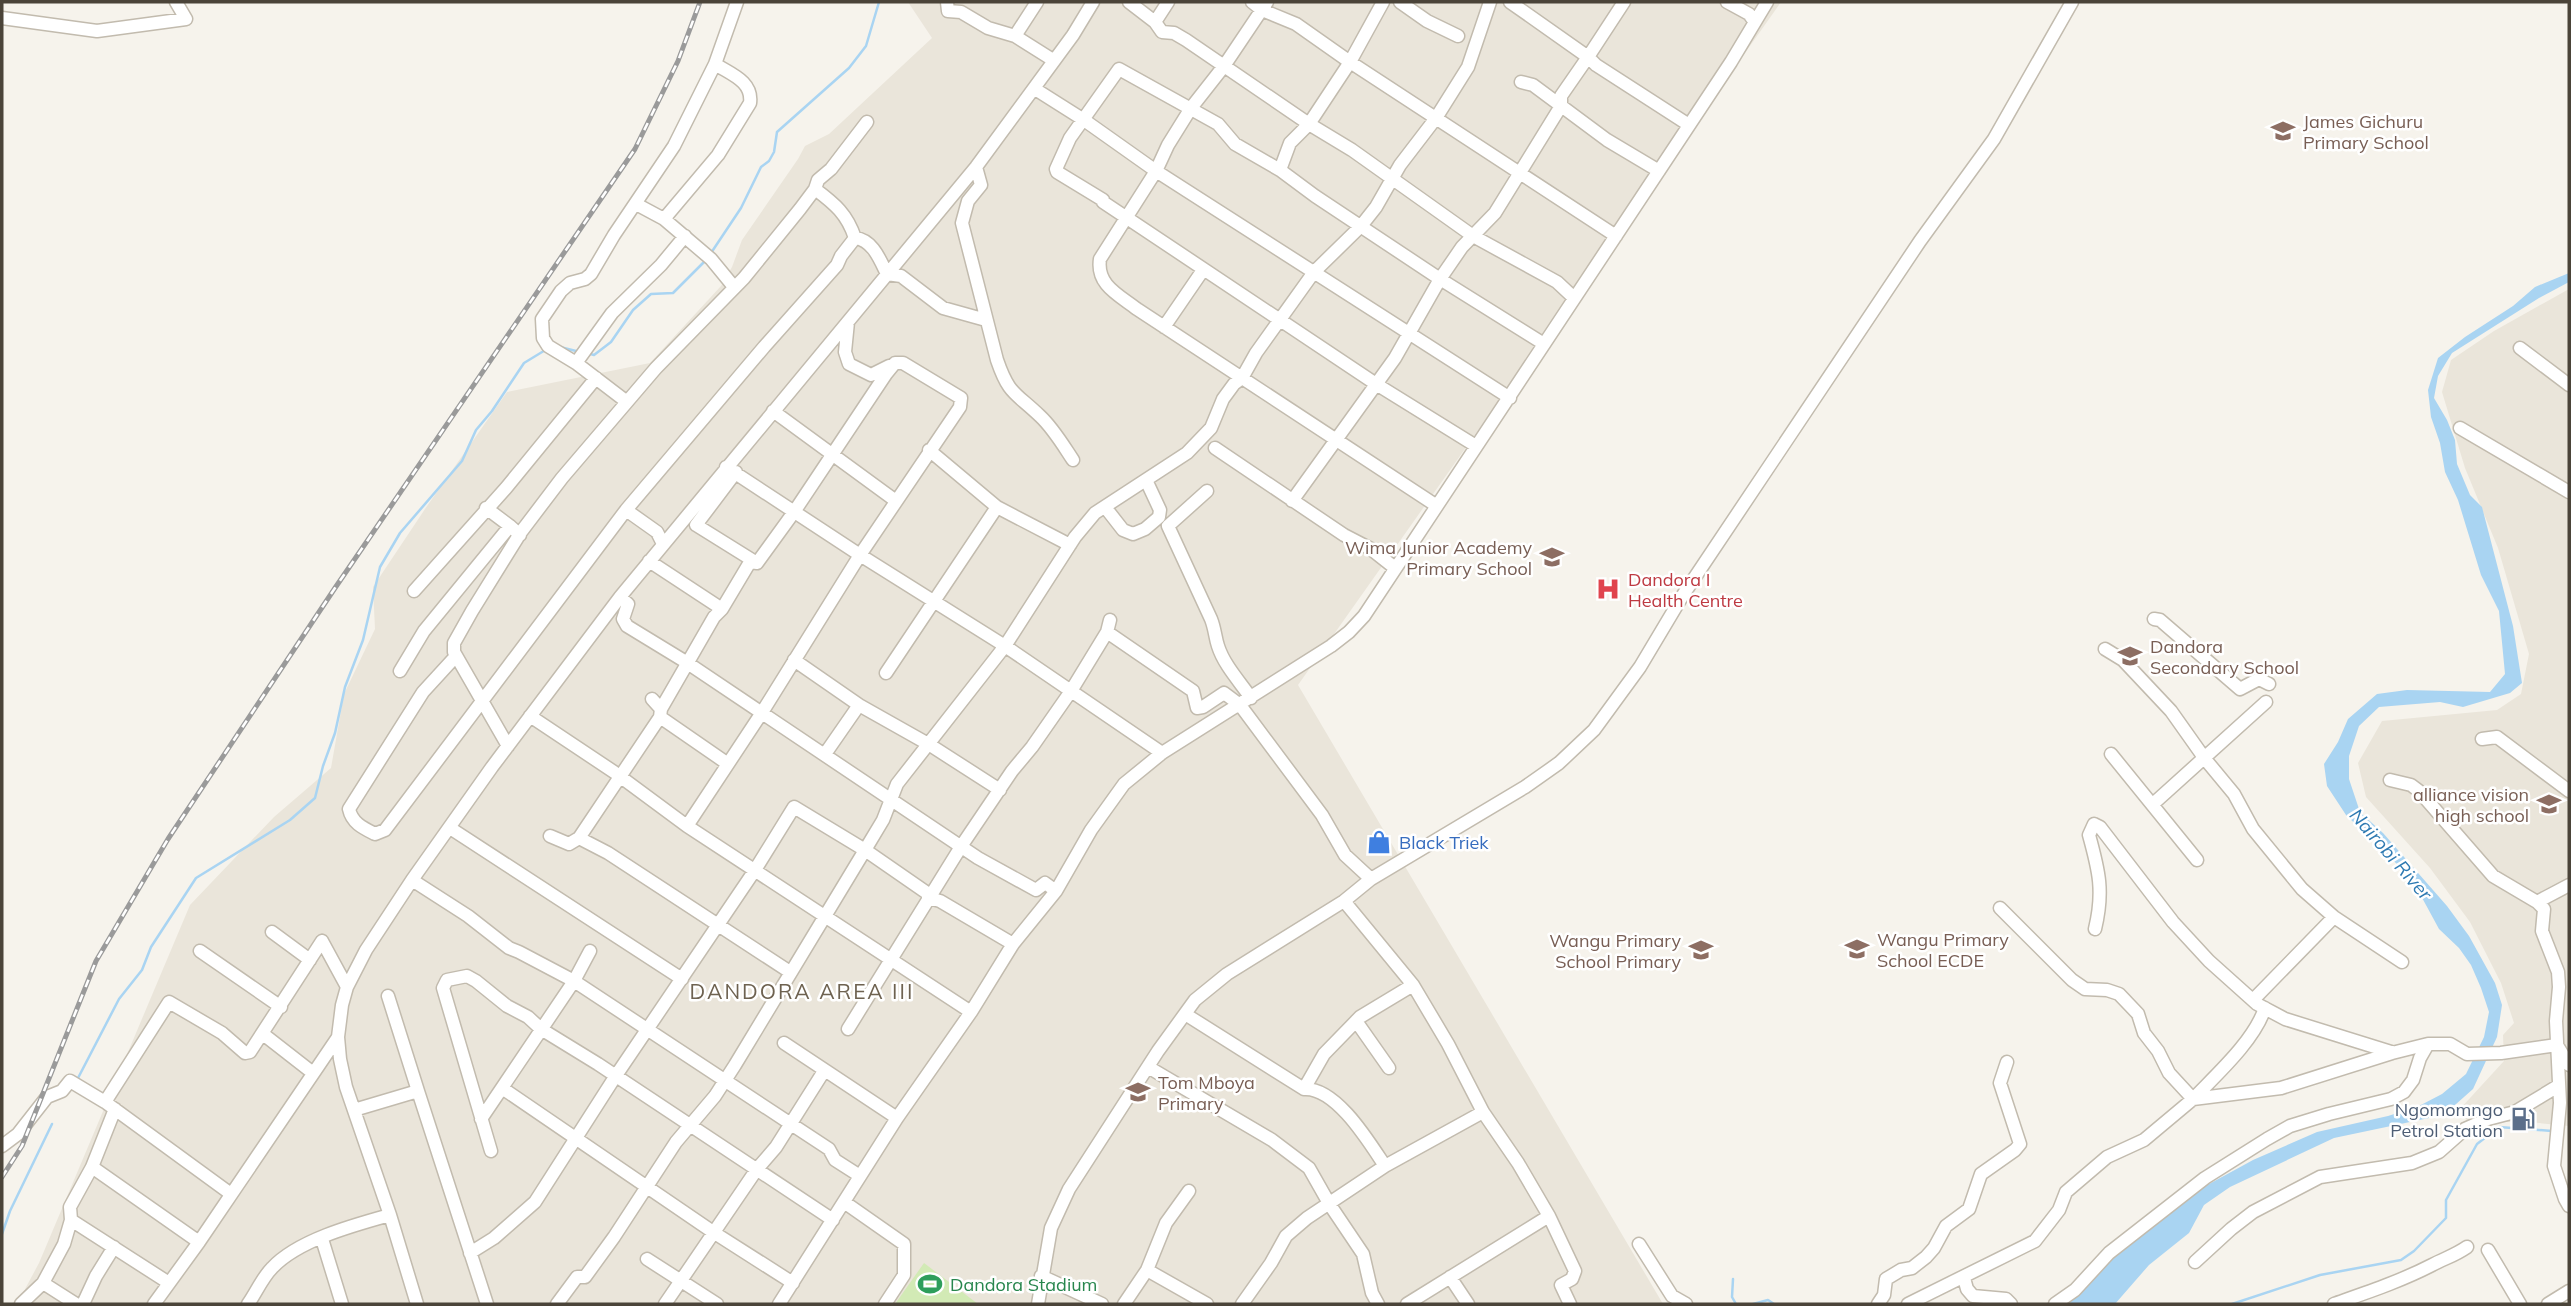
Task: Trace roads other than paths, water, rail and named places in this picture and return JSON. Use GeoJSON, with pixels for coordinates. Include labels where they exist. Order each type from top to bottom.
{"type":"FeatureCollection","features":[{"type":"Feature","properties":{"kind":"street"},"geometry":{"type":"LineString","coordinates":[[2,18],[85,31],[108,30],[186,19],[176,2]]}},
{"type":"Feature","properties":{"kind":"street"},"geometry":{"type":"LineString","coordinates":[[627,402],[576,363],[548,346],[543,338],[542,319],[561,291],[592,274],[674,146],[715,64],[737,2]]}},
{"type":"Feature","properties":{"kind":"street"},"geometry":{"type":"LineString","coordinates":[[947,2],[948,11],[964,7],[988,28],[1015,36],[1053,60]]}},
{"type":"Feature","properties":{"kind":"street"},"geometry":{"type":"LineString","coordinates":[[1015,36],[1037,2]]}},
{"type":"Feature","properties":{"kind":"street"},"geometry":{"type":"LineString","coordinates":[[757,563],[695,525],[773,411],[976,167],[1035,89],[1093,2]]}},
{"type":"Feature","properties":{"kind":"street"},"geometry":{"type":"LineString","coordinates":[[1129,2],[1155,22],[1162,32],[1174,33],[1308,124],[1352,150],[1473,236],[1557,282],[1573,297]]}},
{"type":"Feature","properties":{"kind":"street"},"geometry":{"type":"LineString","coordinates":[[1155,22],[1168,2]]}},
{"type":"Feature","properties":{"kind":"street"},"geometry":{"type":"LineString","coordinates":[[1280,170],[1290,143],[1308,124],[1350,62],[1383,2]]}},
{"type":"Feature","properties":{"kind":"street"},"geometry":{"type":"LineString","coordinates":[[1400,2],[1427,21],[1458,36]]}},
{"type":"Feature","properties":{"kind":"street"},"geometry":{"type":"LineString","coordinates":[[557,1304],[577,1277],[585,1277],[646,1186],[725,1081],[883,820],[891,799],[911,765],[1005,646],[1085,524],[1105,507],[1187,453],[1200,441],[1211,428],[1223,399],[1242,378],[1256,353],[1314,272],[1361,226],[1376,207],[1468,67],[1490,2]]}},
{"type":"Feature","properties":{"kind":"street"},"geometry":{"type":"LineString","coordinates":[[1510,2],[1596,65],[1689,125]]}},
{"type":"Feature","properties":{"kind":"street"},"geometry":{"type":"LineString","coordinates":[[1292,501],[1376,384],[1462,247],[1495,212],[1561,106],[1561,96],[1624,2]]}},
{"type":"Feature","properties":{"kind":"street"},"geometry":{"type":"LineString","coordinates":[[1727,2],[1749,14],[1754,22]]}},
{"type":"Feature","properties":{"kind":"street"},"geometry":{"type":"LineString","coordinates":[[779,1304],[897,1118],[971,1012],[1013,944],[1056,891],[1091,830],[1124,784],[1162,753],[1251,698],[1349,632],[1364,616],[1731,62],[1767,2]]}},
{"type":"Feature","properties":{"kind":"street"},"geometry":{"type":"LineString","coordinates":[[1038,1304],[1051,1228],[1069,1189],[1195,1000],[1227,974],[1344,901],[1371,879],[1525,787],[1559,763],[1594,730],[1640,667],[1683,595],[1905,264],[1994,139],[2072,2]]}},
{"type":"Feature","properties":{"kind":"street"},"geometry":{"type":"LineString","coordinates":[[1437,506],[1164,327],[1108,287],[1100,273],[1100,259],[1156,171],[1168,145],[1191,108],[1224,66],[1260,4],[1296,24],[1616,236]]}},
{"type":"Feature","properties":{"kind":"street"},"geometry":{"type":"LineString","coordinates":[[664,219],[718,155],[750,103],[751,93],[746,84],[715,64]]}},
{"type":"Feature","properties":{"kind":"street"},"geometry":{"type":"LineString","coordinates":[[1476,446],[1376,384],[1056,170],[1070,138],[1119,69],[1218,124],[1235,144],[1280,170],[1440,279],[1544,344]]}},
{"type":"Feature","properties":{"kind":"street"},"geometry":{"type":"LineString","coordinates":[[1521,82],[1533,85],[1607,140],[1659,170]]}},
{"type":"Feature","properties":{"kind":"street"},"geometry":{"type":"LineString","coordinates":[[1035,89],[1156,171],[1510,398]]}},
{"type":"Feature","properties":{"kind":"street"},"geometry":{"type":"LineString","coordinates":[[508,746],[456,656],[454,643],[520,535],[562,478],[656,368],[734,287],[867,122]]}},
{"type":"Feature","properties":{"kind":"street"},"geometry":{"type":"LineString","coordinates":[[976,167],[981,185],[968,201],[962,223],[997,360],[1012,393],[1040,415],[1073,460]]}},
{"type":"Feature","properties":{"kind":"street"},"geometry":{"type":"LineString","coordinates":[[815,189],[841,208],[850,222],[855,238]]}},
{"type":"Feature","properties":{"kind":"street"},"geometry":{"type":"LineString","coordinates":[[636,204],[664,219],[685,236],[711,259],[734,287]]}},
{"type":"Feature","properties":{"kind":"street"},"geometry":{"type":"LineString","coordinates":[[576,363],[612,313],[661,265],[685,236]]}},
{"type":"Feature","properties":{"kind":"street"},"geometry":{"type":"LineString","coordinates":[[855,238],[862,239],[876,252],[887,274]]}},
{"type":"Feature","properties":{"kind":"street"},"geometry":{"type":"LineString","coordinates":[[456,656],[423,692],[349,809],[353,820],[375,834],[385,830],[626,510],[836,265],[855,238]]}},
{"type":"Feature","properties":{"kind":"street"},"geometry":{"type":"LineString","coordinates":[[1164,327],[1203,270]]}},
{"type":"Feature","properties":{"kind":"street"},"geometry":{"type":"LineString","coordinates":[[887,274],[901,276],[943,308],[986,320]]}},
{"type":"Feature","properties":{"kind":"street"},"geometry":{"type":"LineString","coordinates":[[687,826],[962,400],[903,363],[895,363],[871,375],[849,364],[845,352],[848,322]]}},
{"type":"Feature","properties":{"kind":"street"},"geometry":{"type":"LineString","coordinates":[[2520,348],[2569,385]]}},
{"type":"Feature","properties":{"kind":"street"},"geometry":{"type":"LineString","coordinates":[[757,563],[895,363]]}},
{"type":"Feature","properties":{"kind":"street"},"geometry":{"type":"LineString","coordinates":[[414,591],[596,378]]}},
{"type":"Feature","properties":{"kind":"street"},"geometry":{"type":"LineString","coordinates":[[773,411],[896,501]]}},
{"type":"Feature","properties":{"kind":"street"},"geometry":{"type":"LineString","coordinates":[[2460,428],[2569,492]]}},
{"type":"Feature","properties":{"kind":"street"},"geometry":{"type":"LineString","coordinates":[[1215,448],[1344,536],[1371,549],[1395,568]]}},
{"type":"Feature","properties":{"kind":"street"},"geometry":{"type":"LineString","coordinates":[[929,450],[997,507],[1070,545]]}},
{"type":"Feature","properties":{"kind":"street"},"geometry":{"type":"LineString","coordinates":[[731,469],[860,555],[1005,646],[1162,753]]}},
{"type":"Feature","properties":{"kind":"street"},"geometry":{"type":"LineString","coordinates":[[417,1304],[340,1059],[338,1037],[347,987],[366,950],[412,880],[530,716],[649,561],[731,469]]}},
{"type":"Feature","properties":{"kind":"street"},"geometry":{"type":"LineString","coordinates":[[1105,507],[1123,530],[1133,534],[1145,529],[1159,517],[1160,510],[1146,480]]}},
{"type":"Feature","properties":{"kind":"street"},"geometry":{"type":"LineString","coordinates":[[1207,491],[1168,526],[1216,630],[1217,645],[1226,663],[1251,698]]}},
{"type":"Feature","properties":{"kind":"street"},"geometry":{"type":"LineString","coordinates":[[886,673],[997,507]]}},
{"type":"Feature","properties":{"kind":"street"},"geometry":{"type":"LineString","coordinates":[[486,508],[520,535]]}},
{"type":"Feature","properties":{"kind":"street"},"geometry":{"type":"LineString","coordinates":[[626,510],[657,532],[663,544]]}},
{"type":"Feature","properties":{"kind":"street"},"geometry":{"type":"LineString","coordinates":[[400,671],[424,631],[510,526]]}},
{"type":"Feature","properties":{"kind":"street"},"geometry":{"type":"LineString","coordinates":[[649,561],[722,609]]}},
{"type":"Feature","properties":{"kind":"street"},"geometry":{"type":"LineString","coordinates":[[550,836],[569,844],[579,838],[620,778],[658,708],[714,617],[722,609],[750,562],[757,563]]}},
{"type":"Feature","properties":{"kind":"street"},"geometry":{"type":"LineString","coordinates":[[620,597],[628,604],[623,619],[626,626],[686,662],[978,858],[1036,890],[1045,883],[1056,891]]}},
{"type":"Feature","properties":{"kind":"street"},"geometry":{"type":"LineString","coordinates":[[2154,620],[2160,620],[2240,689],[2259,680],[2269,684]]}},
{"type":"Feature","properties":{"kind":"street"},"geometry":{"type":"LineString","coordinates":[[848,1029],[962,845],[1071,691],[1109,626],[1193,691],[1197,708],[1224,693],[1240,705],[1322,815],[1345,855],[1371,879]]}},
{"type":"Feature","properties":{"kind":"street"},"geometry":{"type":"LineString","coordinates":[[2105,649],[2123,660],[2171,711],[2234,794],[2253,829],[2302,890],[2334,917],[2402,962]]}},
{"type":"Feature","properties":{"kind":"street"},"geometry":{"type":"LineString","coordinates":[[794,660],[859,705],[930,744],[1000,790]]}},
{"type":"Feature","properties":{"kind":"street"},"geometry":{"type":"LineString","coordinates":[[2153,804],[2266,702]]}},
{"type":"Feature","properties":{"kind":"street"},"geometry":{"type":"LineString","coordinates":[[825,754],[859,705]]}},
{"type":"Feature","properties":{"kind":"street"},"geometry":{"type":"LineString","coordinates":[[658,708],[728,764]]}},
{"type":"Feature","properties":{"kind":"street"},"geometry":{"type":"LineString","coordinates":[[530,716],[687,826],[971,1012]]}},
{"type":"Feature","properties":{"kind":"street"},"geometry":{"type":"LineString","coordinates":[[2482,739],[2497,737],[2569,791]]}},
{"type":"Feature","properties":{"kind":"street"},"geometry":{"type":"LineString","coordinates":[[2111,754],[2197,860]]}},
{"type":"Feature","properties":{"kind":"street"},"geometry":{"type":"LineString","coordinates":[[2390,780],[2411,785],[2419,791],[2493,876],[2544,909],[2542,931],[2564,987],[2557,1045],[2560,1102],[2554,1166],[2564,1199],[2569,1206]]}},
{"type":"Feature","properties":{"kind":"street"},"geometry":{"type":"LineString","coordinates":[[470,1253],[494,1238],[535,1202],[794,807],[865,850],[929,896],[1013,944]]}},
{"type":"Feature","properties":{"kind":"street"},"geometry":{"type":"LineString","coordinates":[[2095,929],[2101,905],[2100,875],[2089,835],[2094,824],[2100,827],[2173,922],[2209,961],[2253,1000],[2285,1019],[2392,1053]]}},
{"type":"Feature","properties":{"kind":"street"},"geometry":{"type":"LineString","coordinates":[[450,828],[682,979]]}},
{"type":"Feature","properties":{"kind":"street"},"geometry":{"type":"LineString","coordinates":[[579,838],[608,853],[790,972]]}},
{"type":"Feature","properties":{"kind":"street"},"geometry":{"type":"LineString","coordinates":[[412,880],[468,916],[509,948],[573,981],[829,1149],[835,1160],[860,1176]]}},
{"type":"Feature","properties":{"kind":"street"},"geometry":{"type":"LineString","coordinates":[[2537,902],[2569,885]]}},
{"type":"Feature","properties":{"kind":"street"},"geometry":{"type":"LineString","coordinates":[[1344,901],[1413,985],[1483,1112],[1518,1163],[1549,1216],[1575,1272],[1573,1279],[1561,1285],[1570,1304]]}},
{"type":"Feature","properties":{"kind":"street"},"geometry":{"type":"LineString","coordinates":[[2000,908],[2072,980],[2085,989],[2119,993],[2138,1014],[2144,1033],[2158,1051],[2169,1073],[2193,1099]]}},
{"type":"Feature","properties":{"kind":"street"},"geometry":{"type":"LineString","coordinates":[[2253,1000],[2334,917]]}},
{"type":"Feature","properties":{"kind":"street"},"geometry":{"type":"LineString","coordinates":[[272,932],[310,960]]}},
{"type":"Feature","properties":{"kind":"street"},"geometry":{"type":"LineString","coordinates":[[21,1304],[43,1283],[64,1244],[71,1220],[69,1207],[92,1167],[110,1105],[169,1002],[222,1033],[245,1053],[250,1052],[263,1034],[322,941],[347,987]]}},
{"type":"Feature","properties":{"kind":"street"},"geometry":{"type":"LineString","coordinates":[[200,951],[281,1007]]}},
{"type":"Feature","properties":{"kind":"street"},"geometry":{"type":"LineString","coordinates":[[481,1119],[590,951]]}},
{"type":"Feature","properties":{"kind":"street"},"geometry":{"type":"LineString","coordinates":[[491,1151],[443,988],[447,980],[467,976],[507,1006],[528,1017],[541,1029],[833,1220]]}},
{"type":"Feature","properties":{"kind":"street"},"geometry":{"type":"LineString","coordinates":[[1304,1089],[1324,1054],[1356,1021],[1413,985]]}},
{"type":"Feature","properties":{"kind":"street"},"geometry":{"type":"LineString","coordinates":[[388,996],[487,1304]]}},
{"type":"Feature","properties":{"kind":"street"},"geometry":{"type":"LineString","coordinates":[[1908,1304],[2035,1241],[2059,1210],[2066,1192],[2107,1157],[2144,1140],[2193,1099],[2261,1021],[2265,1008]]}},
{"type":"Feature","properties":{"kind":"street"},"geometry":{"type":"LineString","coordinates":[[1185,1014],[1304,1089],[1313,1089],[1347,1112],[1385,1166]]}},
{"type":"Feature","properties":{"kind":"street"},"geometry":{"type":"LineString","coordinates":[[1356,1021],[1389,1068]]}},
{"type":"Feature","properties":{"kind":"street"},"geometry":{"type":"LineString","coordinates":[[263,1034],[313,1073]]}},
{"type":"Feature","properties":{"kind":"street"},"geometry":{"type":"LineString","coordinates":[[154,1304],[338,1037]]}},
{"type":"Feature","properties":{"kind":"street"},"geometry":{"type":"LineString","coordinates":[[784,1043],[897,1118]]}},
{"type":"Feature","properties":{"kind":"street"},"geometry":{"type":"LineString","coordinates":[[2193,1099],[2281,1088],[2428,1044],[2450,1044],[2467,1054],[2501,1053],[2557,1045]]}},
{"type":"Feature","properties":{"kind":"street"},"geometry":{"type":"LineString","coordinates":[[2055,1304],[2075,1290],[2109,1253],[2204,1178],[2267,1139],[2290,1126],[2391,1099],[2404,1092],[2413,1080],[2428,1044]]}},
{"type":"Feature","properties":{"kind":"street"},"geometry":{"type":"LineString","coordinates":[[2557,1045],[2569,1065]]}},
{"type":"Feature","properties":{"kind":"street"},"geometry":{"type":"LineString","coordinates":[[1878,1304],[1884,1295],[1886,1280],[1901,1270],[1912,1268],[1926,1257],[1934,1248],[1945,1226],[1969,1209],[1981,1174],[2020,1144],[2000,1083],[2007,1062]]}},
{"type":"Feature","properties":{"kind":"street"},"geometry":{"type":"LineString","coordinates":[[1148,1067],[1272,1140],[1309,1168],[1363,1254],[1372,1293],[1378,1304]]}},
{"type":"Feature","properties":{"kind":"street"},"geometry":{"type":"LineString","coordinates":[[665,1304],[757,1169],[776,1147],[824,1071]]}},
{"type":"Feature","properties":{"kind":"street"},"geometry":{"type":"LineString","coordinates":[[2,1146],[17,1135],[47,1097],[62,1091],[70,1081],[110,1105],[231,1194]]}},
{"type":"Feature","properties":{"kind":"street"},"geometry":{"type":"LineString","coordinates":[[2194,1262],[2253,1212],[2320,1177],[2412,1163],[2439,1152],[2466,1129],[2488,1119],[2515,1112],[2558,1086]]}},
{"type":"Feature","properties":{"kind":"street"},"geometry":{"type":"LineString","coordinates":[[502,1088],[713,1232],[793,1283]]}},
{"type":"Feature","properties":{"kind":"street"},"geometry":{"type":"LineString","coordinates":[[354,1110],[418,1091]]}},
{"type":"Feature","properties":{"kind":"street"},"geometry":{"type":"LineString","coordinates":[[1242,1304],[1272,1263],[1286,1236],[1307,1218],[1385,1166],[1483,1112]]}},
{"type":"Feature","properties":{"kind":"street"},"geometry":{"type":"LineString","coordinates":[[92,1167],[199,1242]]}},
{"type":"Feature","properties":{"kind":"street"},"geometry":{"type":"LineString","coordinates":[[1124,1304],[1147,1270],[1166,1223],[1189,1191]]}},
{"type":"Feature","properties":{"kind":"street"},"geometry":{"type":"LineString","coordinates":[[844,1202],[904,1244],[904,1275],[885,1304]]}},
{"type":"Feature","properties":{"kind":"street"},"geometry":{"type":"LineString","coordinates":[[248,1304],[273,1267],[298,1248],[390,1215]]}},
{"type":"Feature","properties":{"kind":"street"},"geometry":{"type":"LineString","coordinates":[[1407,1304],[1549,1216]]}},
{"type":"Feature","properties":{"kind":"street"},"geometry":{"type":"LineString","coordinates":[[71,1220],[169,1283]]}},
{"type":"Feature","properties":{"kind":"street"},"geometry":{"type":"LineString","coordinates":[[322,1239],[342,1304]]}},
{"type":"Feature","properties":{"kind":"street"},"geometry":{"type":"LineString","coordinates":[[1639,1244],[1672,1296],[1686,1304]]}},
{"type":"Feature","properties":{"kind":"street"},"geometry":{"type":"LineString","coordinates":[[83,1304],[114,1247]]}},
{"type":"Feature","properties":{"kind":"street"},"geometry":{"type":"LineString","coordinates":[[2334,1304],[2414,1275],[2435,1263],[2451,1259],[2467,1247]]}},
{"type":"Feature","properties":{"kind":"street"},"geometry":{"type":"LineString","coordinates":[[2488,1250],[2520,1304]]}},
{"type":"Feature","properties":{"kind":"street"},"geometry":{"type":"LineString","coordinates":[[647,1259],[718,1304]]}},
{"type":"Feature","properties":{"kind":"street"},"geometry":{"type":"LineString","coordinates":[[1147,1270],[1207,1304]]}},
{"type":"Feature","properties":{"kind":"street"},"geometry":{"type":"LineString","coordinates":[[1041,1276],[1102,1304]]}},
{"type":"Feature","properties":{"kind":"street"},"geometry":{"type":"LineString","coordinates":[[1450,1277],[1468,1304]]}},
{"type":"Feature","properties":{"kind":"street"},"geometry":{"type":"LineString","coordinates":[[1964,1278],[1973,1296],[2006,1299],[2011,1304]]}},
{"type":"Feature","properties":{"kind":"street"},"geometry":{"type":"LineString","coordinates":[[43,1283],[76,1304]]}},
{"type":"Feature","properties":{"kind":"street"},"geometry":{"type":"LineString","coordinates":[[2548,1304],[2569,1291]]}},
{"type":"Feature","properties":{"kind":"water","name":"Nairobi River"},"geometry":{"type":"Polygon","coordinates":[[[2569,273],[2569,282],[2452,353],[2438,376],[2434,398],[2455,440],[2457,464],[2470,495],[2482,507],[2513,626],[2522,683],[2510,693],[2463,707],[2440,702],[2379,707],[2359,726],[2349,756],[2349,779],[2360,812],[2383,833],[2447,906],[2469,936],[2495,983],[2502,1005],[2497,1037],[2473,1089],[2455,1105],[2429,1118],[2334,1138],[2230,1187],[2204,1205],[2189,1233],[2149,1265],[2115,1304],[2066,1304],[2130,1241],[2200,1189],[2253,1160],[2317,1132],[2419,1106],[2442,1094],[2466,1074],[2484,1037],[2489,1012],[2471,965],[2459,948],[2439,929],[2420,894],[2400,867],[2346,815],[2327,786],[2324,764],[2348,719],[2377,694],[2407,690],[2490,692],[2505,674],[2499,611],[2481,575],[2458,500],[2445,472],[2440,443],[2431,417],[2428,390],[2438,358],[2513,306],[2535,287],[2569,273]]]}},
{"type":"Feature","properties":{"kind":"waterway"},"geometry":{"type":"LineString","coordinates":[[711,253],[741,208],[761,167],[769,161],[774,152],[777,132],[849,68],[866,46],[879,2]]}},
{"type":"Feature","properties":{"kind":"waterway"},"geometry":{"type":"LineString","coordinates":[[587,353],[594,355],[611,342],[633,310],[651,294],[673,293],[707,259]]}},
{"type":"Feature","properties":{"kind":"waterway"},"geometry":{"type":"LineString","coordinates":[[560,347],[580,352]]}},
{"type":"Feature","properties":{"kind":"waterway"},"geometry":{"type":"LineString","coordinates":[[77,1080],[119,999],[142,970],[151,947],[196,878],[290,820],[315,798],[335,733],[345,687],[363,640],[380,567],[400,533],[462,461],[476,430],[524,363],[547,349]]}},
{"type":"Feature","properties":{"kind":"waterway"},"geometry":{"type":"LineString","coordinates":[[2,1234],[10,1211],[52,1124]]}},
{"type":"Feature","properties":{"kind":"waterway"},"geometry":{"type":"LineString","coordinates":[[2232,1304],[2320,1275],[2401,1260],[2414,1251],[2446,1218],[2446,1200],[2477,1144],[2499,1127],[2552,1131]]}},
{"type":"Feature","properties":{"kind":"waterway"},"geometry":{"type":"LineString","coordinates":[[1733,1279],[1732,1297],[1736,1304]]}},
{"type":"Feature","properties":{"kind":"waterway"},"geometry":{"type":"LineString","coordinates":[[1753,1304],[1768,1300],[1774,1304]]}},
{"type":"Feature","properties":{"kind":"railway"},"geometry":{"type":"LineString","coordinates":[[2,1177],[22,1146],[96,961],[168,839],[335,588],[635,149],[678,61],[700,2]]}},
{"type":"Feature","properties":{"kind":"place","name":"James Gichuru Primary School"},"geometry":{"type":"Point","coordinates":[2283,131]}},
{"type":"Feature","properties":{"kind":"place","name":"Wima Junior Academy Primary School"},"geometry":{"type":"Point","coordinates":[1552,557]}},
{"type":"Feature","properties":{"kind":"place","name":"Dandora I Health Centre"},"geometry":{"type":"Point","coordinates":[1608,589]}},
{"type":"Feature","properties":{"kind":"place","name":"Dandora Secondary School"},"geometry":{"type":"Point","coordinates":[2130,656]}},
{"type":"Feature","properties":{"kind":"place","name":"alliance vision high school"},"geometry":{"type":"Point","coordinates":[2549,804]}},
{"type":"Feature","properties":{"kind":"place","name":"Black Triek"},"geometry":{"type":"Point","coordinates":[1379,842]}},
{"type":"Feature","properties":{"kind":"place","name":"Wangu Primary School ECDE"},"geometry":{"type":"Point","coordinates":[1857,949]}},
{"type":"Feature","properties":{"kind":"place","name":"Wangu Primary School Primary"},"geometry":{"type":"Point","coordinates":[1701,950]}},
{"type":"Feature","properties":{"kind":"place","name":"Tom Mboya Primary"},"geometry":{"type":"Point","coordinates":[1138,1092]}},
{"type":"Feature","properties":{"kind":"place","name":"Ngomomngo Petrol Station"},"geometry":{"type":"Point","coordinates":[2523,1119]}},
{"type":"Feature","properties":{"kind":"place","name":"Dandora Stadium"},"geometry":{"type":"Point","coordinates":[930,1284]}},
{"type":"Feature","properties":{"kind":"district","name":"DANDORA AREA III"},"geometry":{"type":"Point","coordinates":[802,991]}}]}
